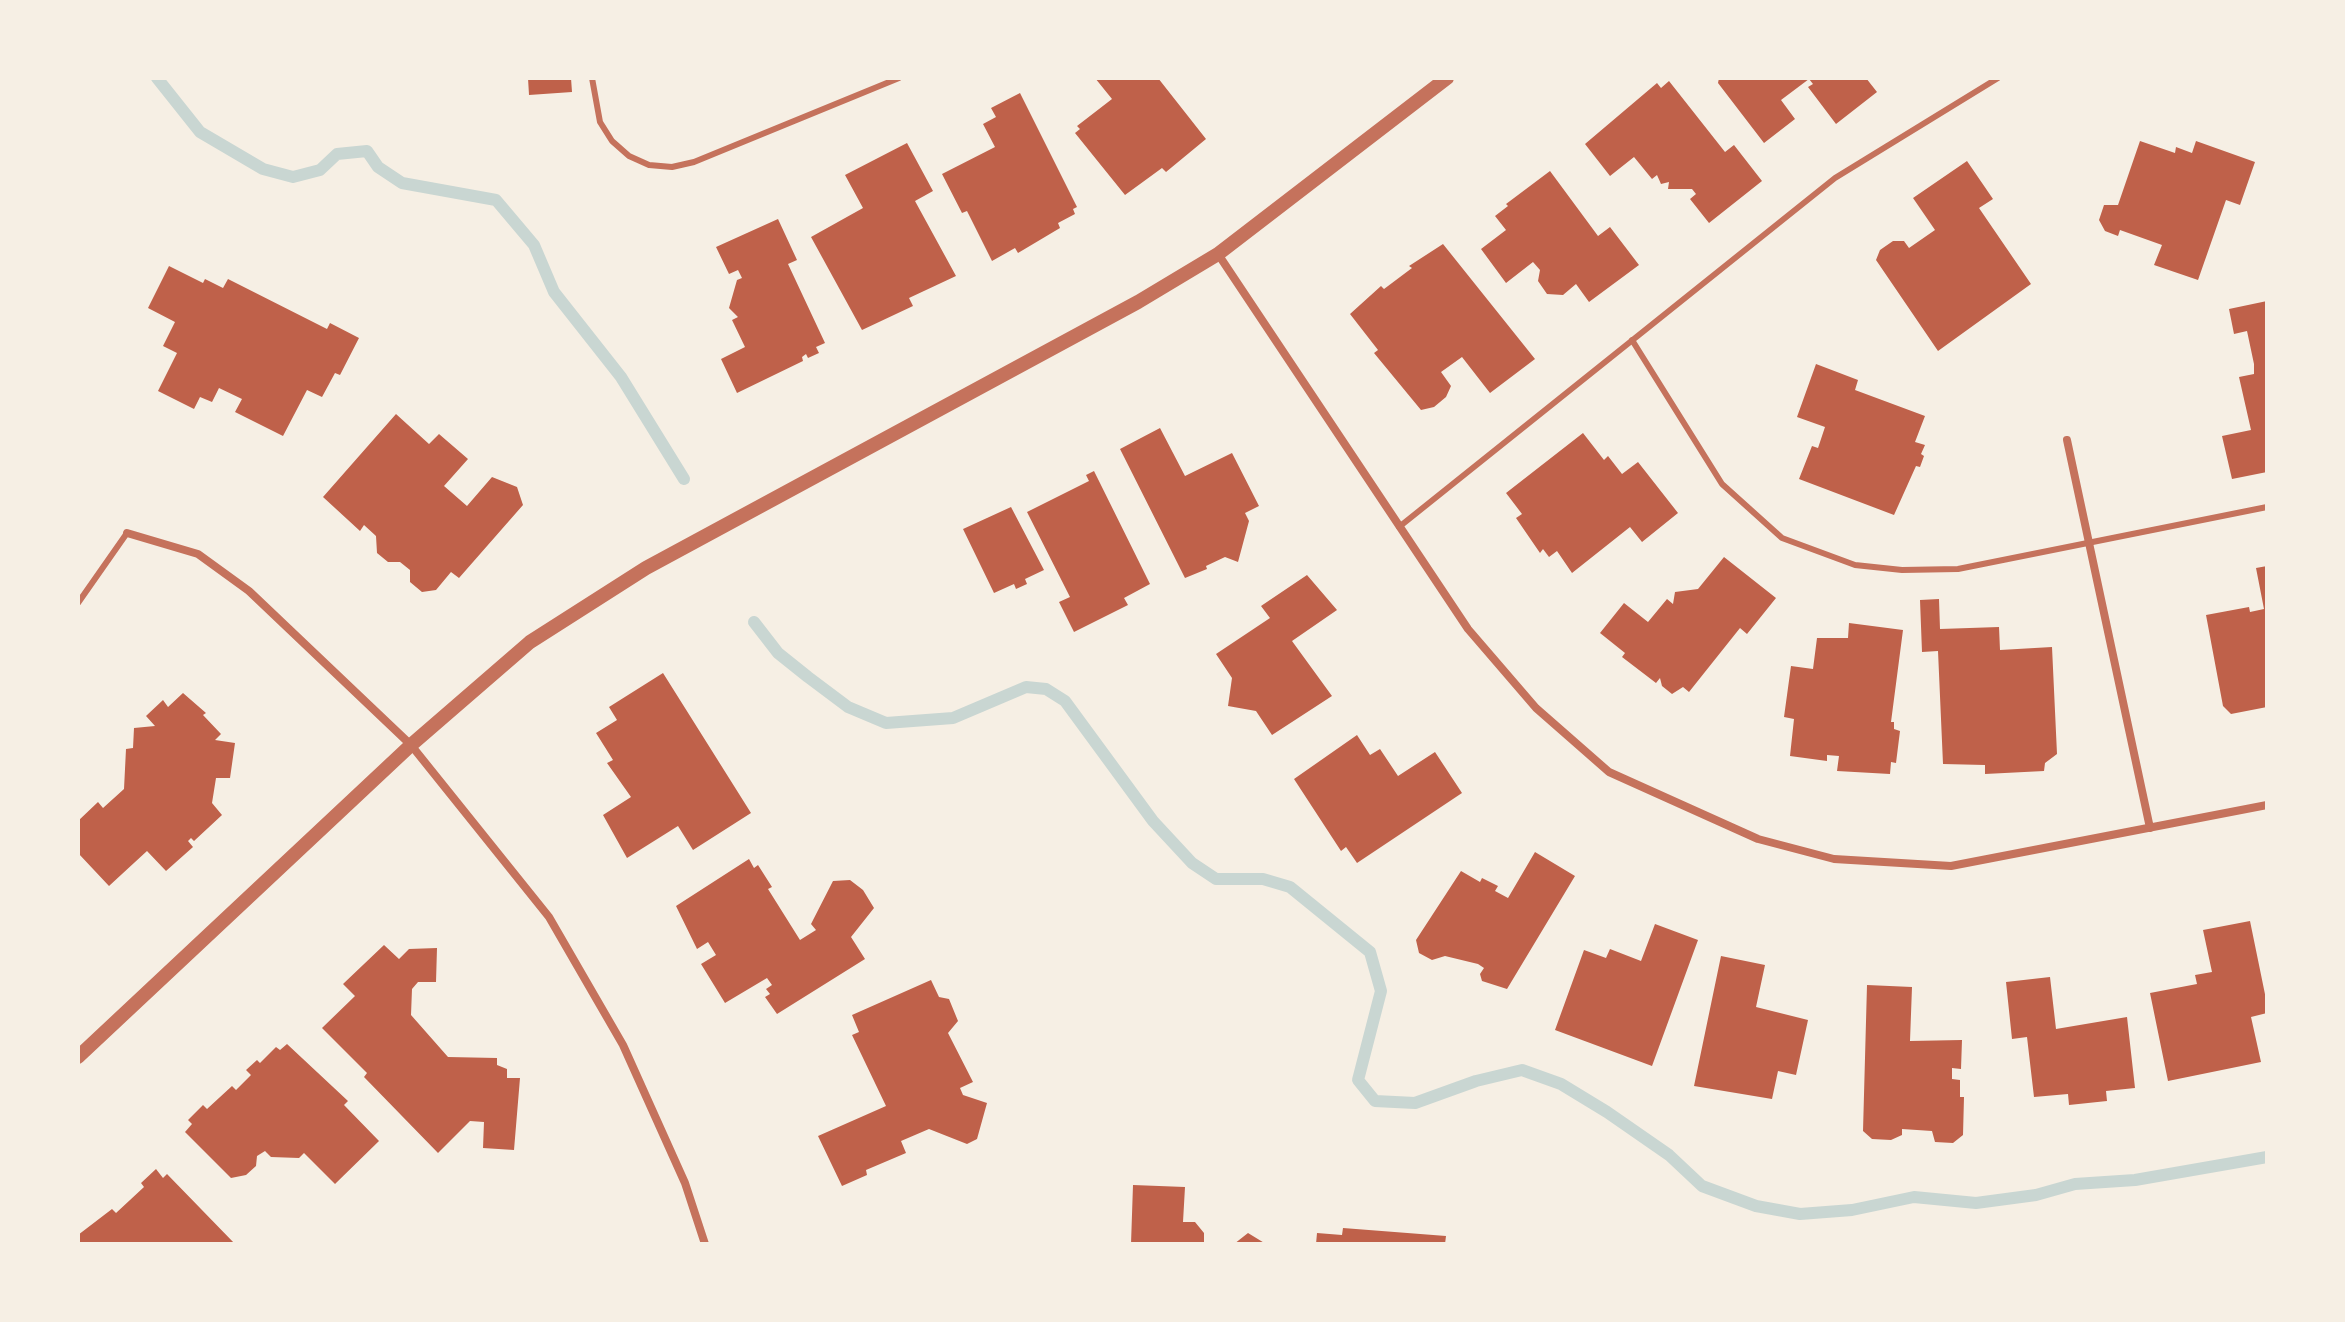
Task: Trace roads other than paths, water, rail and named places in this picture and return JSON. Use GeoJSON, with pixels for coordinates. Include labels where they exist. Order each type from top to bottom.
{"type":"FeatureCollection","features":[{"type":"Feature","properties":{"kind":"street"},"geometry":{"type":"LineString","coordinates":[[78,1057],[494,670],[603,592],[1138,302],[1218,254],[1447,78]]}},
{"type":"Feature","properties":{"kind":"street"},"geometry":{"type":"LineString","coordinates":[[1218,254],[1399,527],[1487,652],[1536,708],[1609,772],[1758,839],[1834,859],[1951,866],[2267,805]]}},
{"type":"Feature","properties":{"kind":"street"},"geometry":{"type":"LineString","coordinates":[[2067,440],[2150,828]]}},
{"type":"Feature","properties":{"kind":"street"},"geometry":{"type":"LineString","coordinates":[[127,533],[198,554],[249,591],[411,745],[549,917],[623,1045],[685,1183],[705,1244]]}},
{"type":"Feature","properties":{"kind":"lane"},"geometry":{"type":"LineString","coordinates":[[592,78],[600,122],[612,141],[629,156],[649,165],[672,167],[694,162],[899,78]]}},
{"type":"Feature","properties":{"kind":"lane"},"geometry":{"type":"LineString","coordinates":[[1399,527],[1835,178],[1998,78]]}},
{"type":"Feature","properties":{"kind":"lane"},"geometry":{"type":"LineString","coordinates":[[1632,340],[1722,484],[1782,538],[1855,565],[1902,570],[1958,569],[2267,507]]}},
{"type":"Feature","properties":{"kind":"lane"},"geometry":{"type":"LineString","coordinates":[[78,603],[94,585],[127,533]]}},
{"type":"Feature","properties":{"kind":"waterway"},"geometry":{"type":"LineString","coordinates":[[157,78],[200,132],[263,169],[293,177],[320,170],[337,154],[367,151],[378,167],[402,183],[496,200],[534,245],[554,292],[621,377],[684,479]]}},
{"type":"Feature","properties":{"kind":"waterway"},"geometry":{"type":"LineString","coordinates":[[754,622],[778,653],[808,677],[848,707],[886,723],[953,718],[1026,687],[1046,689],[1065,701],[1153,821],[1192,863],[1216,879],[1263,879],[1290,887],[1370,952],[1381,991],[1358,1080],[1375,1101],[1415,1103],[1476,1081],[1522,1070],[1561,1084],[1607,1112],[1669,1155],[1702,1186],[1756,1206],[1800,1214],[1852,1210],[1914,1197],[1976,1203],[2036,1195],[2075,1184],[2135,1180],[2267,1157]]}}]}
